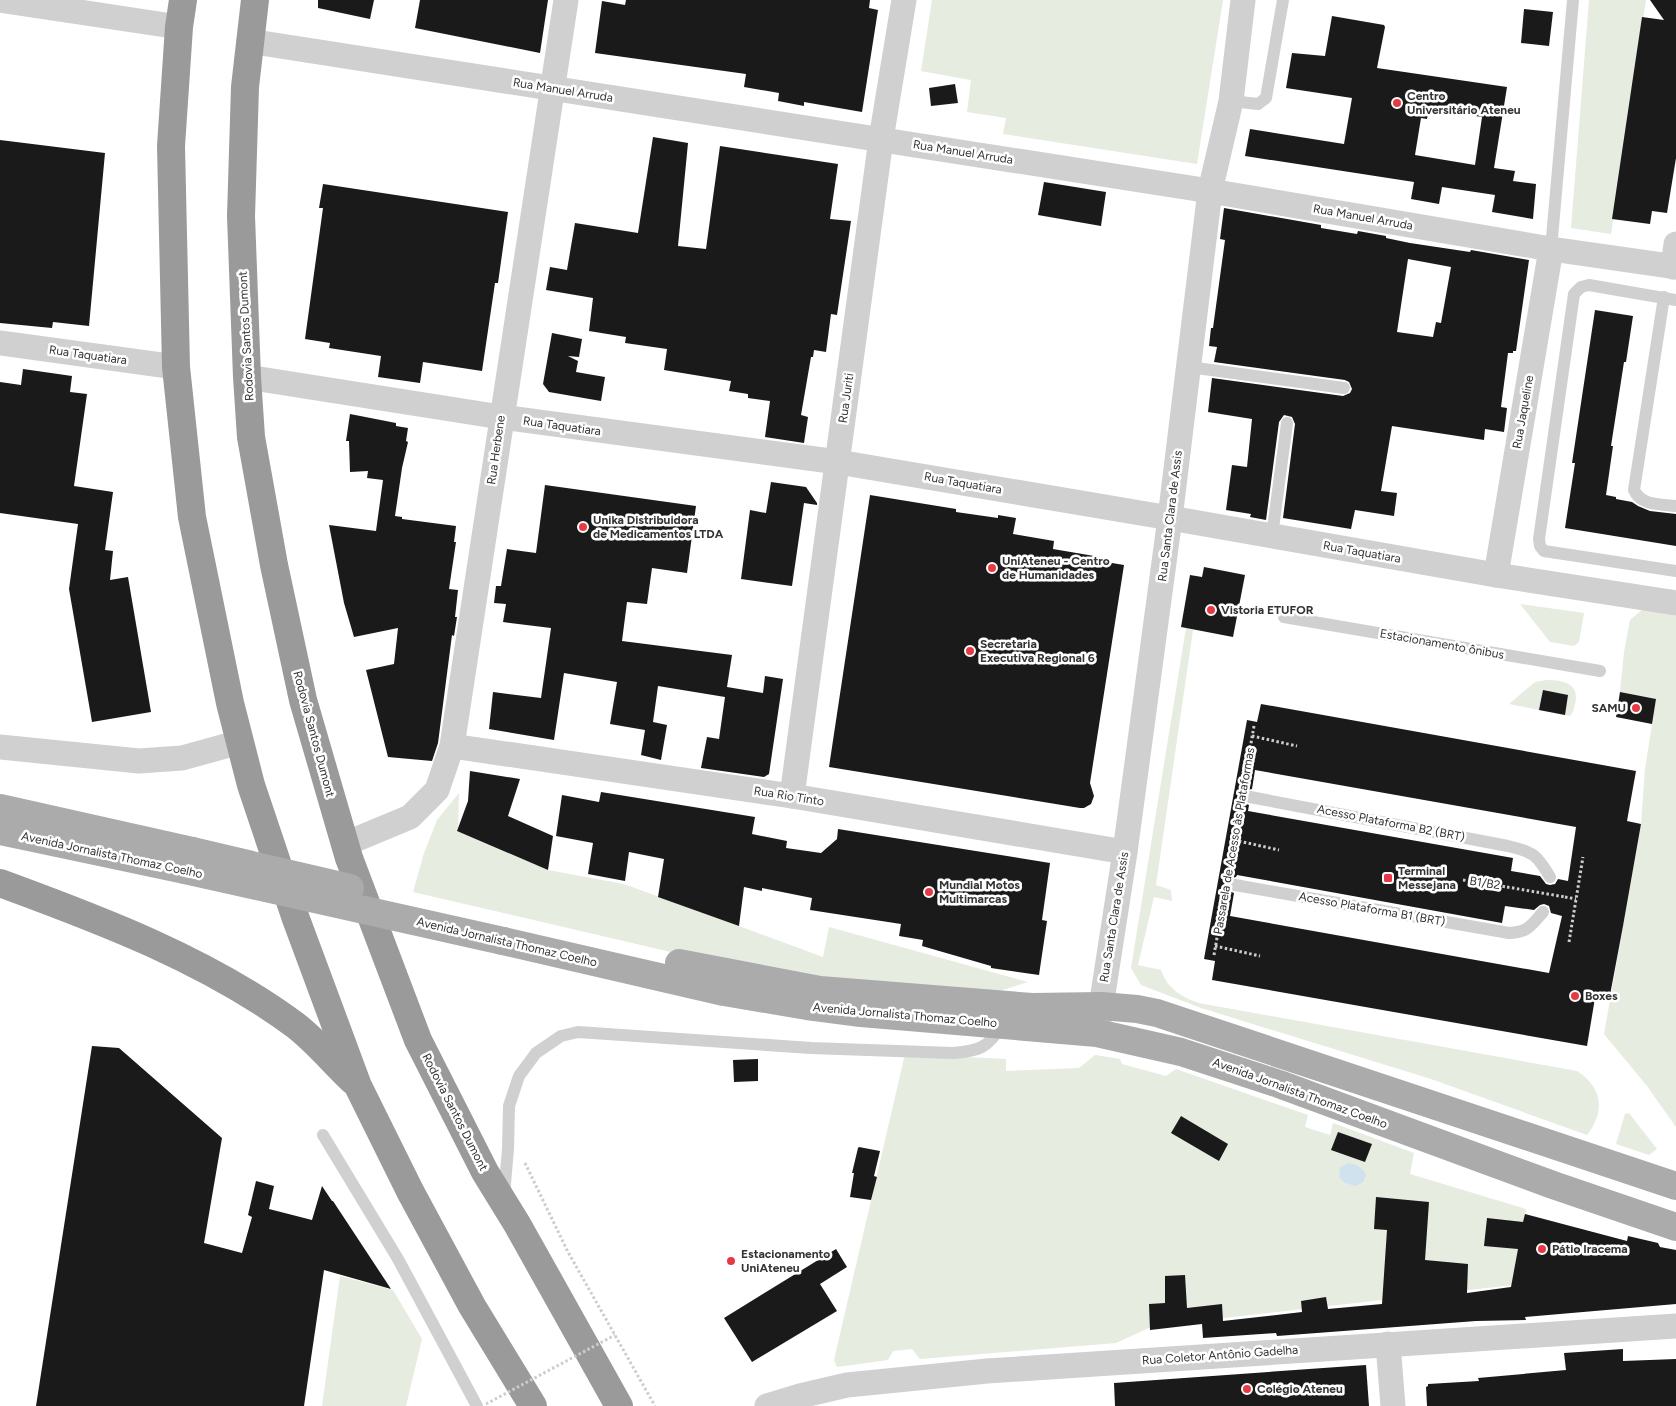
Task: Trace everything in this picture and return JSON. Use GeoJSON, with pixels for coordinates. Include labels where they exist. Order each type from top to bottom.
{"type":"FeatureCollection","features":[{"type":"Feature","properties":{"kind":"highway"},"geometry":{"type":"LineString","coordinates":[[183,0],[179,27],[171,146],[176,367],[192,517],[218,652],[240,742],[251,784],[296,919],[358,1086],[410,1192],[468,1298],[533,1406]]}},
{"type":"Feature","properties":{"kind":"highway","name":"Rodovia Santos Dumont"},"geometry":{"type":"LineString","coordinates":[[255,0],[245,87],[241,216],[247,377],[252,437],[276,575],[303,700],[345,844],[418,1040],[485,1172],[517,1224],[619,1406]]}},
{"type":"Feature","properties":{"kind":"highway"},"geometry":{"type":"LineString","coordinates":[[0,883],[77,912],[194,963],[253,996],[296,1026],[320,1046],[358,1086]]}},
{"type":"Feature","properties":{"kind":"main road","name":"Avenida Jornalista Thomaz Coelho"},"geometry":{"type":"LineString","coordinates":[[0,808],[189,861],[505,933],[724,992],[861,1013],[1097,1033],[1200,1057],[1676,1227]]}},
{"type":"Feature","properties":{"kind":"main road","name":"Avenida Jornalista Thomaz Coelho"},"geometry":{"type":"LineString","coordinates":[[0,831],[189,861]]}},
{"type":"Feature","properties":{"kind":"main road","name":"Avenida Jornalista Thomaz Coelho"},"geometry":{"type":"LineString","coordinates":[[505,933],[681,963],[820,990],[1032,1006],[1101,1006],[1157,1013],[1676,1186]]}},
{"type":"Feature","properties":{"kind":"street"},"geometry":{"type":"LineString","coordinates":[[0,0],[179,27]]}},
{"type":"Feature","properties":{"kind":"street","name":"Rua Herbene"},"geometry":{"type":"LineString","coordinates":[[345,844],[410,817],[437,790],[452,746],[566,0]]}},
{"type":"Feature","properties":{"kind":"street","name":"Rua Juriti"},"geometry":{"type":"LineString","coordinates":[[792,796],[881,139],[904,0]]}},
{"type":"Feature","properties":{"kind":"street","name":"Rua Santa Clara de Assis"},"geometry":{"type":"LineString","coordinates":[[1097,1033],[1125,852],[1170,518],[1210,191],[1231,101],[1243,0]]}},
{"type":"Feature","properties":{"kind":"street","name":"Rua Manuel Arruda"},"geometry":{"type":"LineString","coordinates":[[249,41],[1210,191],[1551,249],[1675,259]]}},
{"type":"Feature","properties":{"kind":"street","name":"Rua Jaqueline"},"geometry":{"type":"LineString","coordinates":[[1496,575],[1551,249]]}},
{"type":"Feature","properties":{"kind":"street","name":"Rua Taquatiara"},"geometry":{"type":"LineString","coordinates":[[0,343],[176,367]]}},
{"type":"Feature","properties":{"kind":"street","name":"Rua Taquatiara"},"geometry":{"type":"LineString","coordinates":[[247,377],[501,418],[838,462],[1496,575],[1676,603]]}},
{"type":"Feature","properties":{"kind":"street"},"geometry":{"type":"LineString","coordinates":[[0,748],[139,761],[182,758],[240,742]]}},
{"type":"Feature","properties":{"kind":"street","name":"Rua Rio Tinto"},"geometry":{"type":"LineString","coordinates":[[452,746],[792,796],[1125,852]]}},
{"type":"Feature","properties":{"kind":"street","name":"Rua Coletor Antônio Gadelha"},"geometry":{"type":"LineString","coordinates":[[767,1406],[800,1396],[856,1384],[987,1371],[1676,1326]]}},
{"type":"Feature","properties":{"kind":"street"},"geometry":{"type":"LineString","coordinates":[[1388,1344],[1392,1406]]}},
{"type":"Feature","properties":{"kind":"lane"},"geometry":{"type":"LineString","coordinates":[[1231,101],[1258,104],[1266,98],[1283,0]]}},
{"type":"Feature","properties":{"kind":"lane"},"geometry":{"type":"LineString","coordinates":[[1551,249],[1573,0]]}},
{"type":"Feature","properties":{"kind":"lane"},"geometry":{"type":"LineString","coordinates":[[1676,506],[1644,502],[1637,497],[1634,490],[1670,299],[1589,285],[1581,287],[1574,294],[1539,539],[1540,546],[1544,551],[1676,571]]}},
{"type":"Feature","properties":{"kind":"lane"},"geometry":{"type":"LineString","coordinates":[[1188,367],[1344,388]]}},
{"type":"Feature","properties":{"kind":"lane"},"geometry":{"type":"LineString","coordinates":[[1272,536],[1287,423]]}},
{"type":"Feature","properties":{"kind":"lane","name":"Estacionamento ônibus"},"geometry":{"type":"LineString","coordinates":[[1284,617],[1600,671]]}},
{"type":"Feature","properties":{"kind":"lane","name":"Acesso Plataforma B2 (BRT)"},"geometry":{"type":"LineString","coordinates":[[1250,797],[1508,846],[1532,853],[1541,862],[1550,877]]}},
{"type":"Feature","properties":{"kind":"lane","name":"Acesso Plataforma B1 (BRT)"},"geometry":{"type":"LineString","coordinates":[[1235,885],[1509,933],[1529,928],[1543,912]]}},
{"type":"Feature","properties":{"kind":"lane"},"geometry":{"type":"LineString","coordinates":[[504,1203],[509,1106],[519,1076],[536,1053],[561,1036],[578,1032],[811,1048],[953,1053],[974,1051],[987,1045],[996,1036],[1002,1025]]}},
{"type":"Feature","properties":{"kind":"lane"},"geometry":{"type":"LineString","coordinates":[[323,1135],[398,1259],[482,1405]]}},
{"type":"Feature","properties":{"kind":"path","name":"Passarela de Acesso às Plataformas"},"geometry":{"type":"LineString","coordinates":[[1214,955],[1254,726]]}},
{"type":"Feature","properties":{"kind":"path"},"geometry":{"type":"LineString","coordinates":[[1252,736],[1297,746]]}},
{"type":"Feature","properties":{"kind":"path"},"geometry":{"type":"LineString","coordinates":[[1234,840],[1278,850]]}},
{"type":"Feature","properties":{"kind":"path"},"geometry":{"type":"LineString","coordinates":[[1569,942],[1583,857]]}},
{"type":"Feature","properties":{"kind":"path","name":"B1/B2"},"geometry":{"type":"LineString","coordinates":[[1463,880],[1576,898]]}},
{"type":"Feature","properties":{"kind":"path"},"geometry":{"type":"LineString","coordinates":[[1215,946],[1260,956]]}},
{"type":"Feature","properties":{"kind":"path"},"geometry":{"type":"LineString","coordinates":[[508,1129],[568,1252],[656,1406]]}},
{"type":"Feature","properties":{"kind":"path"},"geometry":{"type":"LineString","coordinates":[[482,1405],[615,1335]]}},
{"type":"Feature","properties":{"kind":"shaded area"},"geometry":{"type":"Polygon","coordinates":[[[932,0],[1223,0],[1197,164],[1003,134],[1006,118],[967,112],[971,80],[921,71],[932,0]]]}},
{"type":"Feature","properties":{"kind":"shaded area"},"geometry":{"type":"Polygon","coordinates":[[[1589,0],[1646,0],[1611,234],[1571,228],[1589,0]]]}},
{"type":"Feature","properties":{"kind":"shaded area"},"geometry":{"type":"Polygon","coordinates":[[[1520,604],[1584,613],[1579,642],[1574,646],[1550,642],[1520,604]]]}},
{"type":"Feature","properties":{"kind":"shaded area"},"geometry":{"type":"Polygon","coordinates":[[[1643,609],[1676,615],[1676,1127],[1647,1086],[1604,1034],[1641,824],[1645,769],[1656,699],[1620,692],[1624,652],[1630,620],[1643,609]]]}},
{"type":"Feature","properties":{"kind":"shaded area"},"geometry":{"type":"Polygon","coordinates":[[[1186,628],[1193,630],[1156,885],[1171,890],[1172,901],[1154,897],[1138,965],[1161,970],[1171,987],[1186,998],[1199,1003],[1577,1071],[1592,1084],[1598,1100],[1597,1117],[1587,1135],[1431,1079],[1201,1008],[1141,985],[1131,968],[1186,628]]]}},
{"type":"Feature","properties":{"kind":"shaded area"},"geometry":{"type":"Polygon","coordinates":[[[1547,680],[1565,682],[1573,688],[1576,697],[1574,709],[1570,716],[1509,704],[1535,682],[1547,680]]]}},
{"type":"Feature","properties":{"kind":"shaded area"},"geometry":{"type":"Polygon","coordinates":[[[459,793],[458,831],[548,870],[624,884],[823,957],[829,927],[1028,982],[993,993],[819,978],[675,953],[413,892],[424,853],[437,820],[459,793]]]}},
{"type":"Feature","properties":{"kind":"shaded area"},"geometry":{"type":"Polygon","coordinates":[[[905,1054],[1006,1059],[1006,1071],[1079,1068],[1095,1055],[1120,1059],[1122,1064],[1166,1076],[1176,1069],[1308,1115],[1305,1127],[1330,1135],[1333,1123],[1414,1153],[1410,1174],[1526,1209],[1513,1285],[1153,1326],[1116,1343],[920,1359],[912,1349],[893,1351],[888,1360],[837,1367],[834,1360],[905,1054]]]}},
{"type":"Feature","properties":{"kind":"shaded area"},"geometry":{"type":"Polygon","coordinates":[[[1629,1113],[1657,1149],[1649,1155],[1616,1144],[1625,1114],[1629,1113]]]}},
{"type":"Feature","properties":{"kind":"shaded area"},"geometry":{"type":"Polygon","coordinates":[[[340,1276],[393,1290],[422,1339],[406,1406],[322,1406],[340,1276]]]}},
{"type":"Feature","properties":{"kind":"water"},"geometry":{"type":"Polygon","coordinates":[[[1349,1163],[1361,1168],[1366,1175],[1363,1182],[1356,1186],[1345,1183],[1339,1177],[1340,1167],[1349,1163]]]}},
{"type":"Feature","properties":{"kind":"building"},"geometry":{"type":"Polygon","coordinates":[[[318,0],[374,0],[370,19],[318,8],[318,0]]]}},
{"type":"Feature","properties":{"kind":"building"},"geometry":{"type":"Polygon","coordinates":[[[420,0],[548,0],[540,53],[415,28],[420,0]]]}},
{"type":"Feature","properties":{"kind":"building"},"geometry":{"type":"Polygon","coordinates":[[[626,0],[870,0],[869,8],[878,10],[862,112],[804,102],[804,106],[778,101],[779,93],[744,87],[746,74],[595,53],[602,1],[625,5],[626,0]]]}},
{"type":"Feature","properties":{"kind":"building"},"geometry":{"type":"Polygon","coordinates":[[[1650,0],[1676,0],[1676,158],[1667,213],[1652,211],[1650,224],[1612,219],[1642,17],[1664,20],[1650,0]]]}},
{"type":"Feature","properties":{"kind":"building"},"geometry":{"type":"Polygon","coordinates":[[[1524,9],[1553,12],[1549,46],[1521,43],[1524,9]]]}},
{"type":"Feature","properties":{"kind":"building"},"geometry":{"type":"Polygon","coordinates":[[[1332,16],[1384,25],[1377,68],[1507,87],[1494,168],[1515,171],[1513,181],[1536,184],[1533,219],[1492,212],[1495,195],[1442,187],[1439,204],[1411,199],[1414,182],[1245,156],[1250,129],[1344,144],[1352,98],[1286,88],[1292,53],[1325,56],[1332,16]],[[1429,109],[1427,119],[1421,118],[1415,155],[1475,165],[1482,117],[1429,109]]]}},
{"type":"Feature","properties":{"kind":"building"},"geometry":{"type":"Polygon","coordinates":[[[955,84],[958,103],[931,106],[929,88],[955,84]]]}},
{"type":"Feature","properties":{"kind":"building"},"geometry":{"type":"Polygon","coordinates":[[[653,137],[688,143],[678,246],[706,249],[720,146],[838,164],[830,219],[851,221],[837,315],[831,314],[826,352],[814,350],[813,357],[811,357],[801,415],[808,417],[804,443],[765,437],[770,401],[748,398],[748,394],[729,391],[731,381],[664,370],[667,349],[625,343],[626,337],[589,331],[593,298],[546,290],[550,267],[567,270],[575,223],[638,233],[653,137]]]}},
{"type":"Feature","properties":{"kind":"building"},"geometry":{"type":"Polygon","coordinates":[[[0,140],[105,153],[89,326],[53,322],[52,328],[0,323],[0,140]]]}},
{"type":"Feature","properties":{"kind":"building"},"geometry":{"type":"Polygon","coordinates":[[[1044,182],[1106,192],[1101,226],[1038,215],[1044,182]]]}},
{"type":"Feature","properties":{"kind":"building"},"geometry":{"type":"Polygon","coordinates":[[[323,184],[508,212],[498,283],[495,283],[482,371],[423,362],[420,383],[378,377],[381,356],[329,348],[330,343],[305,339],[323,208],[319,208],[323,184]]]}},
{"type":"Feature","properties":{"kind":"building"},"geometry":{"type":"Polygon","coordinates":[[[1224,208],[1321,225],[1321,228],[1357,234],[1358,231],[1410,243],[1470,252],[1471,250],[1529,260],[1516,351],[1508,353],[1501,407],[1507,408],[1504,432],[1485,429],[1484,440],[1392,426],[1381,491],[1397,493],[1394,516],[1355,510],[1351,529],[1283,518],[1295,424],[1292,417],[1284,415],[1279,422],[1266,520],[1250,517],[1251,514],[1226,510],[1232,465],[1247,467],[1252,419],[1208,412],[1212,378],[1343,396],[1350,393],[1352,389],[1349,382],[1345,380],[1214,362],[1217,347],[1209,346],[1225,240],[1220,239],[1224,208]],[[1408,259],[1397,332],[1433,337],[1436,322],[1441,323],[1451,267],[1408,259]]]}},
{"type":"Feature","properties":{"kind":"building"},"geometry":{"type":"Polygon","coordinates":[[[1595,310],[1633,316],[1611,446],[1613,446],[1606,495],[1632,502],[1650,511],[1676,514],[1676,546],[1565,528],[1575,463],[1572,463],[1595,310]]]}},
{"type":"Feature","properties":{"kind":"building"},"geometry":{"type":"Polygon","coordinates":[[[552,333],[582,339],[579,357],[568,356],[578,361],[576,372],[605,377],[601,401],[549,392],[543,384],[552,333]]]}},
{"type":"Feature","properties":{"kind":"building"},"geometry":{"type":"Polygon","coordinates":[[[23,369],[72,376],[70,392],[87,394],[74,486],[113,492],[105,550],[113,551],[110,580],[128,577],[151,712],[92,722],[69,589],[78,524],[0,513],[0,382],[21,385],[23,369]]]}},
{"type":"Feature","properties":{"kind":"building"},"geometry":{"type":"Polygon","coordinates":[[[350,414],[396,423],[396,426],[408,428],[406,441],[408,442],[395,516],[402,517],[402,519],[456,526],[454,542],[456,542],[449,589],[458,590],[455,617],[457,617],[454,636],[452,635],[438,743],[432,761],[388,757],[366,670],[394,664],[398,628],[354,637],[344,603],[329,525],[376,531],[383,480],[367,478],[368,471],[350,472],[349,441],[346,441],[350,414]]]}},
{"type":"Feature","properties":{"kind":"building"},"geometry":{"type":"Polygon","coordinates":[[[771,482],[806,487],[817,503],[817,505],[804,503],[792,586],[741,579],[750,510],[766,513],[771,482]]]}},
{"type":"Feature","properties":{"kind":"building"},"geometry":{"type":"Polygon","coordinates":[[[545,485],[696,506],[687,573],[652,568],[647,604],[627,602],[622,641],[732,655],[727,687],[763,693],[765,676],[783,679],[769,774],[764,777],[701,768],[707,737],[719,739],[725,697],[658,686],[653,722],[667,725],[661,760],[641,755],[645,730],[610,724],[617,682],[564,673],[554,740],[489,729],[493,692],[541,698],[551,628],[503,622],[506,604],[494,603],[496,586],[501,586],[507,549],[536,553],[545,485]]]}},
{"type":"Feature","properties":{"kind":"building","name":"Secretaria Executiva Regional 6"},"geometry":{"type":"Polygon","coordinates":[[[870,495],[956,509],[956,512],[998,518],[998,515],[1016,518],[1013,534],[1054,541],[1053,549],[1106,558],[1106,562],[1124,565],[1090,783],[1094,796],[1091,804],[1080,808],[829,767],[870,495]]]}},
{"type":"Feature","properties":{"kind":"building","name":"Vistoria ETUFOR"},"geometry":{"type":"Polygon","coordinates":[[[1204,567],[1245,575],[1233,637],[1181,627],[1190,575],[1202,577],[1204,567]]]}},
{"type":"Feature","properties":{"kind":"building"},"geometry":{"type":"Polygon","coordinates":[[[1543,690],[1568,695],[1565,715],[1539,710],[1543,690]]]}},
{"type":"Feature","properties":{"kind":"building","name":"SAMU"},"geometry":{"type":"Polygon","coordinates":[[[1620,692],[1656,699],[1652,724],[1616,717],[1620,692]]]}},
{"type":"Feature","properties":{"kind":"building"},"geometry":{"type":"Polygon","coordinates":[[[1261,704],[1636,771],[1627,821],[1641,824],[1623,926],[1610,995],[1596,992],[1587,1046],[1212,980],[1215,961],[1204,959],[1247,720],[1257,722],[1261,704]],[[1255,770],[1252,789],[1244,791],[1242,796],[1244,803],[1249,805],[1248,811],[1513,858],[1511,871],[1540,876],[1546,884],[1550,885],[1555,884],[1558,879],[1568,881],[1576,827],[1255,770]],[[1237,875],[1229,879],[1227,884],[1229,891],[1234,893],[1230,916],[1549,973],[1562,916],[1551,913],[1549,906],[1544,904],[1534,910],[1505,906],[1502,923],[1237,875]]]}},
{"type":"Feature","properties":{"kind":"building"},"geometry":{"type":"Polygon","coordinates":[[[470,771],[520,779],[508,816],[553,836],[548,870],[457,831],[468,801],[470,771]]]}},
{"type":"Feature","properties":{"kind":"building"},"geometry":{"type":"Polygon","coordinates":[[[601,792],[755,817],[752,834],[787,841],[786,848],[821,853],[837,839],[838,829],[1050,863],[1042,920],[1047,921],[1039,975],[991,968],[991,966],[922,946],[923,940],[899,936],[901,924],[810,910],[812,898],[762,888],[762,891],[744,887],[739,926],[658,897],[664,859],[629,852],[625,881],[588,874],[593,843],[556,836],[562,795],[599,802],[601,792]]]}},
{"type":"Feature","properties":{"kind":"building"},"geometry":{"type":"Polygon","coordinates":[[[92,1046],[119,1048],[222,1138],[204,1243],[242,1253],[252,1217],[248,1215],[256,1181],[274,1186],[269,1209],[312,1220],[322,1186],[391,1289],[324,1270],[304,1406],[36,1406],[92,1046]]]}},
{"type":"Feature","properties":{"kind":"building"},"geometry":{"type":"Polygon","coordinates":[[[758,1059],[758,1081],[734,1082],[733,1060],[758,1059]]]}},
{"type":"Feature","properties":{"kind":"building"},"geometry":{"type":"Polygon","coordinates":[[[1181,1116],[1228,1144],[1219,1161],[1171,1133],[1181,1116]]]}},
{"type":"Feature","properties":{"kind":"building"},"geometry":{"type":"Polygon","coordinates":[[[1338,1132],[1372,1144],[1365,1162],[1331,1150],[1338,1132]]]}},
{"type":"Feature","properties":{"kind":"building"},"geometry":{"type":"Polygon","coordinates":[[[859,1147],[880,1151],[874,1176],[877,1177],[871,1200],[850,1197],[854,1173],[852,1173],[859,1147]]]}},
{"type":"Feature","properties":{"kind":"building"},"geometry":{"type":"Polygon","coordinates":[[[1376,1197],[1429,1202],[1425,1260],[1468,1264],[1467,1293],[1511,1287],[1518,1249],[1484,1246],[1487,1218],[1523,1222],[1525,1214],[1627,1241],[1628,1236],[1658,1243],[1660,1247],[1676,1250],[1676,1304],[1525,1317],[1526,1320],[1476,1321],[1277,1336],[1276,1333],[1203,1338],[1202,1324],[1150,1330],[1149,1304],[1165,1303],[1165,1276],[1185,1275],[1187,1308],[1222,1304],[1223,1321],[1302,1312],[1301,1301],[1326,1297],[1328,1309],[1382,1304],[1387,1230],[1374,1229],[1376,1197]]]}},
{"type":"Feature","properties":{"kind":"building"},"geometry":{"type":"Polygon","coordinates":[[[836,1249],[847,1267],[820,1284],[837,1311],[752,1362],[724,1318],[836,1249]]]}},
{"type":"Feature","properties":{"kind":"building"},"geometry":{"type":"Polygon","coordinates":[[[1623,1349],[1623,1361],[1676,1359],[1676,1406],[1427,1406],[1426,1387],[1428,1384],[1479,1381],[1478,1378],[1566,1370],[1564,1353],[1623,1349]]]}},
{"type":"Feature","properties":{"kind":"building","name":"Colégio Ateneu"},"geometry":{"type":"Polygon","coordinates":[[[1366,1365],[1369,1406],[1115,1406],[1114,1383],[1366,1365]]]}},
{"type":"Feature","properties":{"kind":"place","name":"Centro Universitário Ateneu"},"geometry":{"type":"Point","coordinates":[1397,103]}},
{"type":"Feature","properties":{"kind":"place","name":"Unika Distribuidora de Medicamentos LTDA"},"geometry":{"type":"Point","coordinates":[583,527]}},
{"type":"Feature","properties":{"kind":"place","name":"UniAteneu - Centro de Humanidades"},"geometry":{"type":"Point","coordinates":[992,568]}},
{"type":"Feature","properties":{"kind":"place","name":"Vistoria ETUFOR"},"geometry":{"type":"Point","coordinates":[1211,610]}},
{"type":"Feature","properties":{"kind":"place","name":"Secretaria Executiva Regional 6"},"geometry":{"type":"Point","coordinates":[970,651]}},
{"type":"Feature","properties":{"kind":"place","name":"SAMU"},"geometry":{"type":"Point","coordinates":[1636,708]}},
{"type":"Feature","properties":{"kind":"place","name":"Terminal Messejana"},"geometry":{"type":"Point","coordinates":[1388,878]}},
{"type":"Feature","properties":{"kind":"place","name":"Mundial Motos Multimarcas"},"geometry":{"type":"Point","coordinates":[929,892]}},
{"type":"Feature","properties":{"kind":"place","name":"Boxes"},"geometry":{"type":"Point","coordinates":[1575,996]}},
{"type":"Feature","properties":{"kind":"place","name":"Pátio Iracema"},"geometry":{"type":"Point","coordinates":[1542,1249]}},
{"type":"Feature","properties":{"kind":"place","name":"Estacionamento UniAteneu"},"geometry":{"type":"Point","coordinates":[731,1261]}},
{"type":"Feature","properties":{"kind":"place","name":"Colégio Ateneu"},"geometry":{"type":"Point","coordinates":[1247,1389]}}]}
